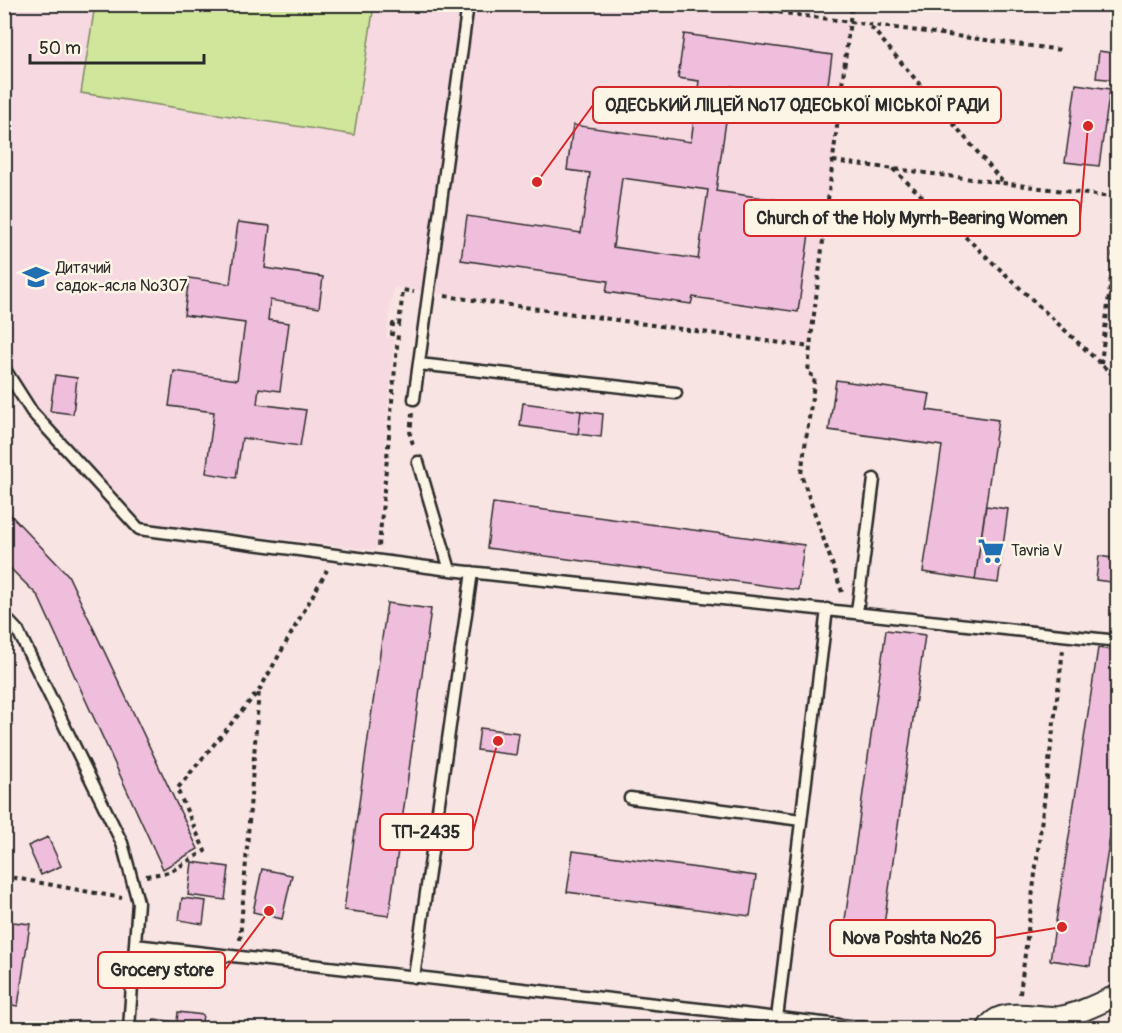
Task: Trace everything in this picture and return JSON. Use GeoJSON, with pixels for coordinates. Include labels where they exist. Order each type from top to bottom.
{"type":"FeatureCollection","features":[{"type":"Feature","properties":{"kind":"street"},"geometry":{"type":"LineString","coordinates":[[988,1029],[990,1024],[1001,1018],[1017,1014],[1060,1017],[1118,995]]}},
{"type":"Feature","properties":{"kind":"lane"},"geometry":{"type":"LineString","coordinates":[[414,399],[468,4]]}},
{"type":"Feature","properties":{"kind":"lane"},"geometry":{"type":"LineString","coordinates":[[419,364],[676,393]]}},
{"type":"Feature","properties":{"kind":"lane"},"geometry":{"type":"LineString","coordinates":[[4,368],[32,412],[139,529],[450,570],[1118,640]]}},
{"type":"Feature","properties":{"kind":"lane"},"geometry":{"type":"LineString","coordinates":[[418,462],[450,570]]}},
{"type":"Feature","properties":{"kind":"lane"},"geometry":{"type":"LineString","coordinates":[[852,612],[874,479]]}},
{"type":"Feature","properties":{"kind":"lane"},"geometry":{"type":"LineString","coordinates":[[414,977],[472,572]]}},
{"type":"Feature","properties":{"kind":"lane"},"geometry":{"type":"LineString","coordinates":[[777,1018],[827,609]]}},
{"type":"Feature","properties":{"kind":"lane"},"geometry":{"type":"LineString","coordinates":[[4,616],[18,631],[122,843],[138,902],[129,1029]]}},
{"type":"Feature","properties":{"kind":"lane"},"geometry":{"type":"LineString","coordinates":[[630,798],[801,820]]}},
{"type":"Feature","properties":{"kind":"lane"},"geometry":{"type":"LineString","coordinates":[[135,945],[867,1029]]}},
{"type":"Feature","properties":{"kind":"lane"},"geometry":{"type":"LineString","coordinates":[[4,1028],[11,1029]]}},
{"type":"Feature","properties":{"kind":"path"},"geometry":{"type":"LineString","coordinates":[[716,4],[850,24],[1060,50]]}},
{"type":"Feature","properties":{"kind":"path"},"geometry":{"type":"LineString","coordinates":[[852,4],[810,347],[808,373],[814,378],[801,474],[852,612]]}},
{"type":"Feature","properties":{"kind":"path"},"geometry":{"type":"LineString","coordinates":[[870,26],[1003,182]]}},
{"type":"Feature","properties":{"kind":"path"},"geometry":{"type":"LineString","coordinates":[[833,161],[1118,198]]}},
{"type":"Feature","properties":{"kind":"path"},"geometry":{"type":"LineString","coordinates":[[893,169],[1118,380]]}},
{"type":"Feature","properties":{"kind":"path"},"geometry":{"type":"LineString","coordinates":[[1101,365],[1118,218]]}},
{"type":"Feature","properties":{"kind":"path"},"geometry":{"type":"LineString","coordinates":[[378,561],[398,335],[392,334],[393,324],[399,325],[403,290],[810,347]]}},
{"type":"Feature","properties":{"kind":"path"},"geometry":{"type":"LineString","coordinates":[[410,435],[411,426]]}},
{"type":"Feature","properties":{"kind":"path"},"geometry":{"type":"LineString","coordinates":[[132,879],[170,872],[205,852],[177,789],[260,690],[335,556]]}},
{"type":"Feature","properties":{"kind":"path"},"geometry":{"type":"LineString","coordinates":[[1017,1014],[1065,635]]}},
{"type":"Feature","properties":{"kind":"path"},"geometry":{"type":"LineString","coordinates":[[238,957],[260,690]]}},
{"type":"Feature","properties":{"kind":"path"},"geometry":{"type":"LineString","coordinates":[[4,876],[138,902]]}},
{"type":"Feature","properties":{"kind":"shaded area"},"geometry":{"type":"Polygon","coordinates":[[[712,4],[850,24],[809,346],[393,287],[386,337],[394,339],[376,550],[144,522],[48,418],[25,401],[5,398],[4,5],[712,4]]]}},
{"type":"Feature","properties":{"kind":"green space"},"geometry":{"type":"Polygon","coordinates":[[[95,5],[374,5],[354,135],[81,93],[95,5]]]}},
{"type":"Feature","properties":{"kind":"building"},"geometry":{"type":"Polygon","coordinates":[[[684,34],[832,55],[823,120],[800,117],[803,96],[731,86],[716,191],[813,205],[798,312],[693,297],[691,304],[606,292],[608,281],[461,260],[467,216],[581,233],[590,173],[567,170],[573,125],[691,142],[699,81],[678,78],[684,34]],[[622,178],[613,247],[698,259],[708,190],[622,178]]]}},
{"type":"Feature","properties":{"kind":"building"},"geometry":{"type":"Polygon","coordinates":[[[1099,51],[1118,54],[1118,80],[1096,78],[1099,51]]]}},
{"type":"Feature","properties":{"kind":"building"},"geometry":{"type":"Polygon","coordinates":[[[1076,84],[1110,89],[1099,166],[1065,162],[1076,84]]]}},
{"type":"Feature","properties":{"kind":"building"},"geometry":{"type":"Polygon","coordinates":[[[238,222],[270,226],[265,268],[323,277],[319,308],[270,300],[268,320],[289,323],[280,391],[259,388],[257,404],[306,410],[300,446],[242,438],[236,478],[206,473],[214,412],[169,406],[174,371],[237,380],[245,323],[184,315],[189,278],[230,284],[238,222]]]}},
{"type":"Feature","properties":{"kind":"building"},"geometry":{"type":"Polygon","coordinates":[[[55,375],[77,378],[73,414],[50,411],[55,375]]]}},
{"type":"Feature","properties":{"kind":"building"},"geometry":{"type":"Polygon","coordinates":[[[836,380],[930,394],[927,410],[998,420],[975,580],[923,572],[942,446],[829,430],[836,380]]]}},
{"type":"Feature","properties":{"kind":"building"},"geometry":{"type":"Polygon","coordinates":[[[523,403],[581,411],[578,434],[520,426],[523,403]]]}},
{"type":"Feature","properties":{"kind":"building"},"geometry":{"type":"Polygon","coordinates":[[[581,411],[603,414],[601,437],[578,434],[581,411]]]}},
{"type":"Feature","properties":{"kind":"building"},"geometry":{"type":"Polygon","coordinates":[[[493,503],[804,545],[798,590],[487,548],[493,503]]]}},
{"type":"Feature","properties":{"kind":"building","name":"Tavria V"},"geometry":{"type":"Polygon","coordinates":[[[986,506],[1008,509],[998,583],[975,580],[986,506]]]}},
{"type":"Feature","properties":{"kind":"building"},"geometry":{"type":"Polygon","coordinates":[[[4,508],[68,575],[198,849],[163,869],[38,596],[4,562],[4,508]]]}},
{"type":"Feature","properties":{"kind":"building"},"geometry":{"type":"Polygon","coordinates":[[[1099,556],[1118,559],[1118,583],[1096,580],[1099,556]]]}},
{"type":"Feature","properties":{"kind":"building"},"geometry":{"type":"Polygon","coordinates":[[[387,603],[431,609],[389,916],[344,910],[387,603]]]}},
{"type":"Feature","properties":{"kind":"building"},"geometry":{"type":"Polygon","coordinates":[[[886,630],[925,635],[881,946],[842,941],[886,630]]]}},
{"type":"Feature","properties":{"kind":"building"},"geometry":{"type":"Polygon","coordinates":[[[1098,648],[1118,651],[1118,785],[1090,966],[1050,960],[1098,648]]]}},
{"type":"Feature","properties":{"kind":"building"},"geometry":{"type":"Polygon","coordinates":[[[480,728],[519,733],[516,755],[477,750],[480,728]]]}},
{"type":"Feature","properties":{"kind":"building"},"geometry":{"type":"Polygon","coordinates":[[[48,837],[61,866],[41,875],[28,846],[48,837]]]}},
{"type":"Feature","properties":{"kind":"building"},"geometry":{"type":"Polygon","coordinates":[[[573,851],[756,876],[750,916],[567,892],[573,851]]]}},
{"type":"Feature","properties":{"kind":"building"},"geometry":{"type":"Polygon","coordinates":[[[192,862],[229,867],[225,900],[188,895],[192,862]]]}},
{"type":"Feature","properties":{"kind":"building"},"geometry":{"type":"Polygon","coordinates":[[[262,869],[292,875],[282,919],[253,912],[262,869]]]}},
{"type":"Feature","properties":{"kind":"building"},"geometry":{"type":"Polygon","coordinates":[[[182,898],[206,901],[203,924],[179,920],[182,898]]]}},
{"type":"Feature","properties":{"kind":"building"},"geometry":{"type":"Polygon","coordinates":[[[4,921],[30,924],[18,1006],[4,1004],[4,921]]]}},
{"type":"Feature","properties":{"kind":"building"},"geometry":{"type":"Polygon","coordinates":[[[178,1012],[203,1015],[201,1028],[153,1028],[154,1019],[177,1022],[178,1012]]]}},
{"type":"Feature","properties":{"kind":"place","name":"Church of the Holy Myrrh-Bearing Women"},"geometry":{"type":"Point","coordinates":[1088,126]}},
{"type":"Feature","properties":{"kind":"place","name":"ОДЕСЬКИЙ ЛІЦЕЙ №17 ОДЕСЬКОЇ МІСЬКОЇ РАДИ"},"geometry":{"type":"Point","coordinates":[537,182]}},
{"type":"Feature","properties":{"kind":"place","name":"Дитячий садок-ясла №307"},"geometry":{"type":"Point","coordinates":[36,277]}},
{"type":"Feature","properties":{"kind":"place","name":"Tavria V"},"geometry":{"type":"Point","coordinates":[991,551]}},
{"type":"Feature","properties":{"kind":"place","name":"ТП-2435"},"geometry":{"type":"Point","coordinates":[498,741]}},
{"type":"Feature","properties":{"kind":"place","name":"Grocery store"},"geometry":{"type":"Point","coordinates":[269,911]}},
{"type":"Feature","properties":{"kind":"place","name":"Nova Poshta №26"},"geometry":{"type":"Point","coordinates":[1062,927]}}]}
